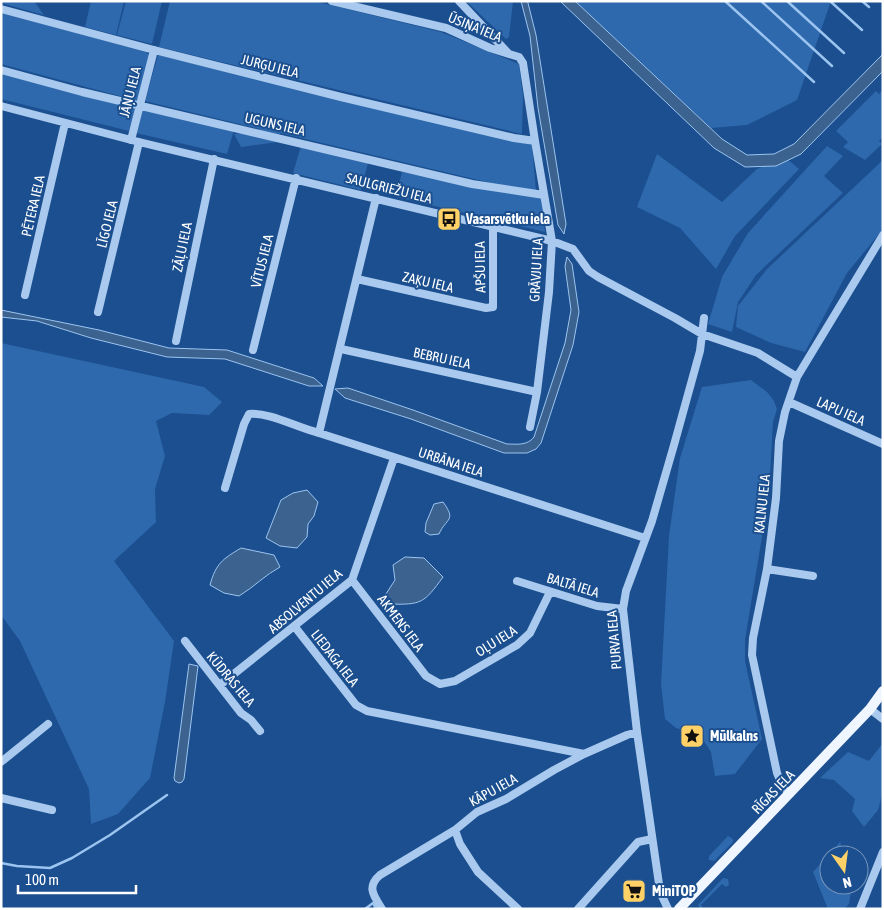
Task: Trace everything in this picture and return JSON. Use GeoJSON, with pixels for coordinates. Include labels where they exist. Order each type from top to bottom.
{"type":"FeatureCollection","features":[{"type":"Feature","properties":{"kind":"main road","name":"RĪGAS IELA"},"geometry":{"type":"LineString","coordinates":[[679,909],[870,709],[883,692]]}},
{"type":"Feature","properties":{"kind":"street","name":"ŪSIŅA IELA"},"geometry":{"type":"LineString","coordinates":[[332,1],[446,28],[490,48],[520,57]]}},
{"type":"Feature","properties":{"kind":"street"},"geometry":{"type":"LineString","coordinates":[[459,1],[508,53]]}},
{"type":"Feature","properties":{"kind":"street","name":"JURĢU IELA"},"geometry":{"type":"LineString","coordinates":[[1,9],[341,97],[514,138],[534,141]]}},
{"type":"Feature","properties":{"kind":"street","name":"JĀŅU IELA"},"geometry":{"type":"LineString","coordinates":[[135,141],[140,104],[154,50]]}},
{"type":"Feature","properties":{"kind":"street","name":"GRĀVJU IELA"},"geometry":{"type":"LineString","coordinates":[[520,57],[523,63],[534,141],[552,241],[549,292],[537,392],[530,427]]}},
{"type":"Feature","properties":{"kind":"street","name":"UGUNS IELA"},"geometry":{"type":"LineString","coordinates":[[1,70],[82,92],[140,104],[472,184],[544,195]]}},
{"type":"Feature","properties":{"kind":"street","name":"SAULGRIEŽU IELA"},"geometry":{"type":"LineString","coordinates":[[1,106],[135,141],[296,178],[552,241],[573,249],[589,271],[598,277],[702,334],[758,353],[797,377]]}},
{"type":"Feature","properties":{"kind":"street","name":"PĒTERA IELA"},"geometry":{"type":"LineString","coordinates":[[25,295],[65,123]]}},
{"type":"Feature","properties":{"kind":"street","name":"LĪGO IELA"},"geometry":{"type":"LineString","coordinates":[[98,312],[135,141]]}},
{"type":"Feature","properties":{"kind":"street","name":"ZĀĻU IELA"},"geometry":{"type":"LineString","coordinates":[[176,341],[214,159]]}},
{"type":"Feature","properties":{"kind":"street","name":"VĪTUS IELA"},"geometry":{"type":"LineString","coordinates":[[253,350],[296,178]]}},
{"type":"Feature","properties":{"kind":"street"},"geometry":{"type":"LineString","coordinates":[[320,433],[376,198]]}},
{"type":"Feature","properties":{"kind":"street","name":"APŠU IELA"},"geometry":{"type":"LineString","coordinates":[[493,226],[493,307]]}},
{"type":"Feature","properties":{"kind":"street","name":"KALNU IELA"},"geometry":{"type":"LineString","coordinates":[[790,794],[783,787],[777,773],[752,655],[753,638],[767,569],[776,498],[781,425],[797,377],[883,235]]}},
{"type":"Feature","properties":{"kind":"street","name":"ZAĶU IELA"},"geometry":{"type":"LineString","coordinates":[[357,279],[486,308],[493,307]]}},
{"type":"Feature","properties":{"kind":"street","name":"PURVA IELA"},"geometry":{"type":"LineString","coordinates":[[668,909],[659,884],[652,839],[622,609],[626,591],[652,521],[675,441],[700,350],[704,318]]}},
{"type":"Feature","properties":{"kind":"street","name":"BEBRU IELA"},"geometry":{"type":"LineString","coordinates":[[341,349],[537,392]]}},
{"type":"Feature","properties":{"kind":"street","name":"LAPU IELA"},"geometry":{"type":"LineString","coordinates":[[789,402],[883,444]]}},
{"type":"Feature","properties":{"kind":"street","name":"URBĀNA IELA"},"geometry":{"type":"LineString","coordinates":[[225,488],[244,424],[249,414],[259,413],[302,429],[320,433],[645,538]]}},
{"type":"Feature","properties":{"kind":"street","name":"ABSOLVENTU IELA"},"geometry":{"type":"LineString","coordinates":[[220,685],[352,580],[394,458]]}},
{"type":"Feature","properties":{"kind":"street"},"geometry":{"type":"LineString","coordinates":[[767,569],[814,576]]}},
{"type":"Feature","properties":{"kind":"street","name":"AKMENS IELA"},"geometry":{"type":"LineString","coordinates":[[352,580],[426,676],[432,681]]}},
{"type":"Feature","properties":{"kind":"street","name":"BALTĀ IELA"},"geometry":{"type":"LineString","coordinates":[[517,581],[597,606],[622,609]]}},
{"type":"Feature","properties":{"kind":"street","name":"OĻU IELA"},"geometry":{"type":"LineString","coordinates":[[432,681],[440,684],[455,681],[524,640],[536,624],[550,592]]}},
{"type":"Feature","properties":{"kind":"street","name":"LIEDAGA IELA"},"geometry":{"type":"LineString","coordinates":[[295,627],[356,705],[367,711],[584,754]]}},
{"type":"Feature","properties":{"kind":"street","name":"KŪDRAS IELA"},"geometry":{"type":"LineString","coordinates":[[185,641],[241,713],[251,720],[260,731]]}},
{"type":"Feature","properties":{"kind":"street"},"geometry":{"type":"LineString","coordinates":[[870,709],[883,719]]}},
{"type":"Feature","properties":{"kind":"street"},"geometry":{"type":"LineString","coordinates":[[1,762],[48,724]]}},
{"type":"Feature","properties":{"kind":"street","name":"KĀPU IELA"},"geometry":{"type":"LineString","coordinates":[[382,909],[372,891],[374,880],[380,875],[455,830],[477,812],[506,799],[584,754],[637,732]]}},
{"type":"Feature","properties":{"kind":"street"},"geometry":{"type":"LineString","coordinates":[[1,798],[52,810]]}},
{"type":"Feature","properties":{"kind":"street"},"geometry":{"type":"LineString","coordinates":[[455,830],[460,844],[478,872],[518,909]]}},
{"type":"Feature","properties":{"kind":"street"},"geometry":{"type":"LineString","coordinates":[[578,909],[638,842],[652,839]]}},
{"type":"Feature","properties":{"kind":"street"},"geometry":{"type":"LineString","coordinates":[[860,909],[883,852]]}},
{"type":"Feature","properties":{"kind":"shaded area"},"geometry":{"type":"Polygon","coordinates":[[[1,1],[34,1],[44,15],[1,3],[1,1]]]}},
{"type":"Feature","properties":{"kind":"shaded area"},"geometry":{"type":"Polygon","coordinates":[[[91,1],[124,1],[116,35],[85,27],[91,1]]]}},
{"type":"Feature","properties":{"kind":"shaded area"},"geometry":{"type":"Polygon","coordinates":[[[126,1],[162,1],[152,44],[117,35],[126,1]]]}},
{"type":"Feature","properties":{"kind":"shaded area"},"geometry":{"type":"Polygon","coordinates":[[[170,1],[314,1],[441,32],[519,64],[523,96],[522,134],[159,47],[170,1]]]}},
{"type":"Feature","properties":{"kind":"shaded area"},"geometry":{"type":"Polygon","coordinates":[[[466,1],[513,1],[509,37],[506,39],[466,1]]]}},
{"type":"Feature","properties":{"kind":"shaded area"},"geometry":{"type":"Polygon","coordinates":[[[521,1],[527,1],[528,3],[536,35],[566,224],[564,234],[558,225],[538,108],[530,36],[521,1]]]}},
{"type":"Feature","properties":{"kind":"shaded area"},"geometry":{"type":"Polygon","coordinates":[[[560,1],[575,1],[722,139],[747,155],[774,154],[794,144],[883,54],[883,71],[801,154],[776,166],[745,167],[714,148],[560,1]]]}},
{"type":"Feature","properties":{"kind":"shaded area"},"geometry":{"type":"Polygon","coordinates":[[[575,1],[831,1],[797,100],[747,125],[711,128],[575,1]]]}},
{"type":"Feature","properties":{"kind":"shaded area"},"geometry":{"type":"Polygon","coordinates":[[[1,12],[146,52],[149,55],[138,101],[1,64],[1,12]]]}},
{"type":"Feature","properties":{"kind":"shaded area"},"geometry":{"type":"Polygon","coordinates":[[[158,55],[532,145],[536,191],[491,183],[280,133],[278,142],[241,147],[234,134],[259,131],[260,129],[145,101],[158,55]]]}},
{"type":"Feature","properties":{"kind":"shaded area"},"geometry":{"type":"Polygon","coordinates":[[[1,72],[135,108],[129,131],[1,99],[1,72]]]}},
{"type":"Feature","properties":{"kind":"shaded area"},"geometry":{"type":"Polygon","coordinates":[[[883,90],[883,137],[879,141],[882,144],[865,160],[843,147],[848,142],[836,131],[876,91],[879,94],[883,90]]]}},
{"type":"Feature","properties":{"kind":"shaded area"},"geometry":{"type":"Polygon","coordinates":[[[143,109],[234,130],[227,154],[136,133],[143,109]]]}},
{"type":"Feature","properties":{"kind":"shaded area"},"geometry":{"type":"Polygon","coordinates":[[[301,146],[368,163],[361,190],[293,173],[301,146]]]}},
{"type":"Feature","properties":{"kind":"shaded area"},"geometry":{"type":"Polygon","coordinates":[[[827,146],[843,156],[824,176],[843,193],[756,275],[738,302],[732,332],[708,324],[722,277],[748,233],[827,146]]]}},
{"type":"Feature","properties":{"kind":"shaded area"},"geometry":{"type":"Polygon","coordinates":[[[657,154],[722,202],[757,169],[786,158],[799,169],[735,236],[716,269],[680,228],[637,207],[657,154]]]}},
{"type":"Feature","properties":{"kind":"shaded area"},"geometry":{"type":"Polygon","coordinates":[[[883,160],[883,229],[847,273],[805,352],[771,343],[736,327],[738,306],[767,269],[883,160]]]}},
{"type":"Feature","properties":{"kind":"shaded area"},"geometry":{"type":"Polygon","coordinates":[[[402,172],[541,198],[545,232],[396,197],[402,172]]]}},
{"type":"Feature","properties":{"kind":"shaded area"},"geometry":{"type":"Polygon","coordinates":[[[567,257],[572,264],[579,312],[573,345],[541,443],[536,449],[527,453],[504,453],[411,419],[345,398],[335,389],[348,388],[507,444],[528,442],[534,437],[565,343],[571,310],[565,266],[567,257]]]}},
{"type":"Feature","properties":{"kind":"shaded area"},"geometry":{"type":"Polygon","coordinates":[[[1,310],[99,330],[169,348],[227,350],[314,378],[323,386],[309,386],[225,359],[167,357],[91,338],[37,321],[1,317],[1,310]]]}},
{"type":"Feature","properties":{"kind":"shaded area"},"geometry":{"type":"Polygon","coordinates":[[[1,343],[204,387],[222,402],[209,415],[172,413],[156,421],[165,456],[155,489],[156,522],[114,561],[174,641],[165,702],[150,778],[118,814],[91,824],[89,789],[20,641],[1,615],[1,343]]]}},
{"type":"Feature","properties":{"kind":"shaded area"},"geometry":{"type":"Polygon","coordinates":[[[751,380],[767,392],[777,409],[773,422],[769,494],[745,640],[745,661],[762,739],[735,774],[715,776],[711,752],[700,735],[676,728],[665,719],[661,684],[669,536],[680,458],[702,387],[751,380]]]}},
{"type":"Feature","properties":{"kind":"shaded area"},"geometry":{"type":"Polygon","coordinates":[[[307,490],[318,502],[314,516],[308,524],[307,537],[297,548],[280,546],[266,538],[281,500],[293,493],[307,490]]]}},
{"type":"Feature","properties":{"kind":"shaded area"},"geometry":{"type":"Polygon","coordinates":[[[443,502],[449,513],[449,519],[439,534],[430,535],[425,532],[426,523],[434,504],[443,502]]]}},
{"type":"Feature","properties":{"kind":"shaded area"},"geometry":{"type":"Polygon","coordinates":[[[241,548],[274,555],[280,567],[239,596],[224,593],[210,585],[215,571],[221,562],[241,548]]]}},
{"type":"Feature","properties":{"kind":"shaded area"},"geometry":{"type":"Polygon","coordinates":[[[405,557],[424,558],[443,577],[421,601],[409,604],[389,604],[384,597],[395,580],[393,565],[405,557]]]}},
{"type":"Feature","properties":{"kind":"shaded area"},"geometry":{"type":"Polygon","coordinates":[[[189,664],[198,666],[184,779],[179,783],[174,778],[189,664]]]}},
{"type":"Feature","properties":{"kind":"shaded area"},"geometry":{"type":"Polygon","coordinates":[[[882,744],[883,791],[878,810],[864,827],[852,811],[855,799],[834,780],[820,778],[848,752],[869,761],[882,744]]]}},
{"type":"Feature","properties":{"kind":"shaded area"},"geometry":{"type":"Polygon","coordinates":[[[728,836],[733,839],[733,842],[714,861],[709,860],[709,856],[728,836]]]}},
{"type":"Feature","properties":{"kind":"shaded area"},"geometry":{"type":"Polygon","coordinates":[[[819,865],[819,887],[813,872],[819,865]]]}},
{"type":"Feature","properties":{"kind":"shaded area"},"geometry":{"type":"Polygon","coordinates":[[[723,878],[728,879],[729,885],[726,887],[722,884],[701,905],[704,909],[700,909],[698,905],[723,878]]]}},
{"type":"Feature","properties":{"kind":"shaded area"},"geometry":{"type":"Polygon","coordinates":[[[822,895],[850,895],[849,904],[844,909],[828,909],[822,895]]]}},
{"type":"Feature","properties":{"kind":"waterway"},"geometry":{"type":"LineString","coordinates":[[725,1],[814,82]]}},
{"type":"Feature","properties":{"kind":"waterway"},"geometry":{"type":"LineString","coordinates":[[761,1],[832,66]]}},
{"type":"Feature","properties":{"kind":"waterway"},"geometry":{"type":"LineString","coordinates":[[787,1],[844,53]]}},
{"type":"Feature","properties":{"kind":"waterway"},"geometry":{"type":"LineString","coordinates":[[830,1],[862,30]]}},
{"type":"Feature","properties":{"kind":"waterway"},"geometry":{"type":"LineString","coordinates":[[862,1],[869,7]]}},
{"type":"Feature","properties":{"kind":"waterway"},"geometry":{"type":"LineString","coordinates":[[1,863],[50,868],[72,858],[110,835],[167,795]]}},
{"type":"Feature","properties":{"kind":"waterway"},"geometry":{"type":"LineString","coordinates":[[365,909],[373,903],[376,909]]}},
{"type":"Feature","properties":{"kind":"place","name":"Vasarsvētku iela"},"geometry":{"type":"Point","coordinates":[449,219]}},
{"type":"Feature","properties":{"kind":"place","name":"Mūlkalns"},"geometry":{"type":"Point","coordinates":[692,736]}},
{"type":"Feature","properties":{"kind":"place","name":"MiniTOP"},"geometry":{"type":"Point","coordinates":[634,891]}}]}
